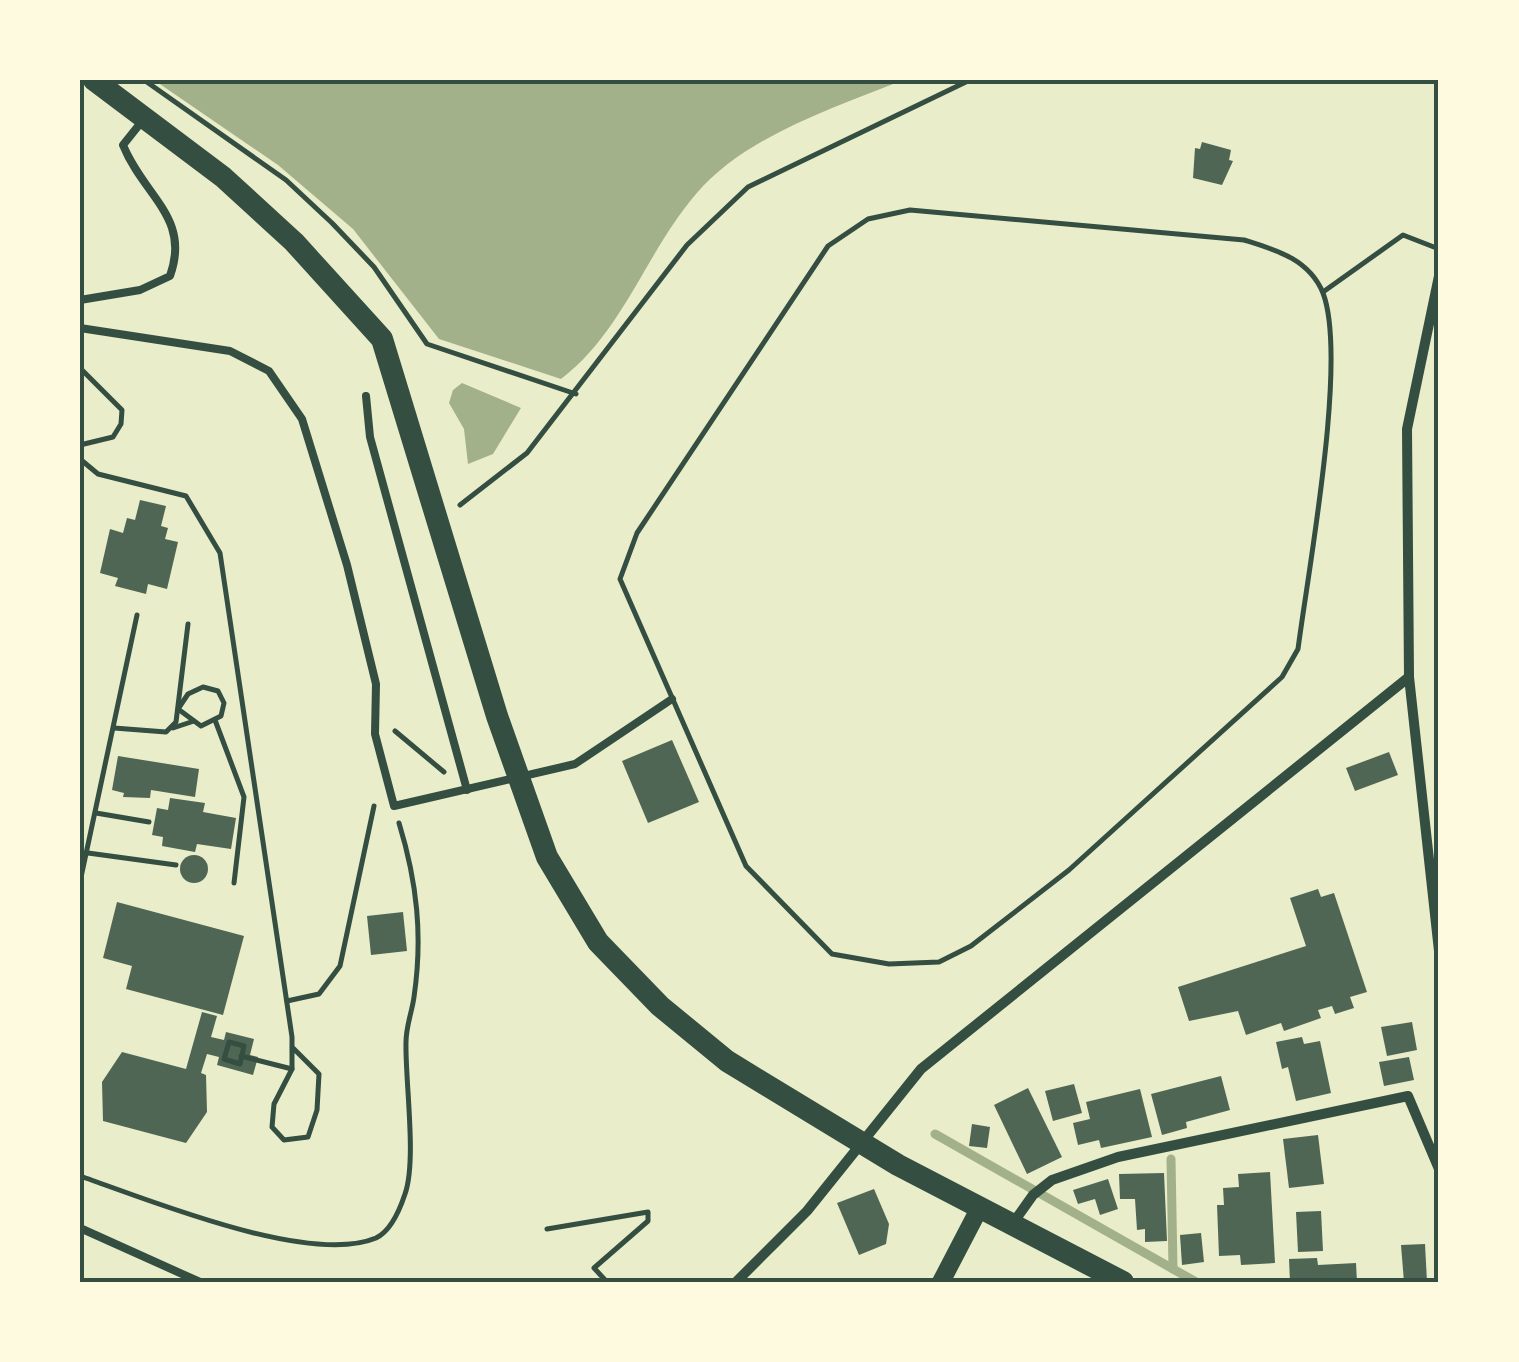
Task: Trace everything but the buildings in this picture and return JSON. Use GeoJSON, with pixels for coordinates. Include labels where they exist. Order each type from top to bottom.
{"type":"FeatureCollection","features":[{"type":"Feature","properties":{"kind":"highway"},"geometry":{"type":"LineString","coordinates":[[94,80],[223,177],[294,242],[382,339],[497,716],[547,856],[598,942],[660,1006],[727,1060],[980,1209],[1123,1282]]}},
{"type":"Feature","properties":{"kind":"street"},"geometry":{"type":"LineString","coordinates":[[1439,276],[1407,429],[1409,677],[1439,951]]}},
{"type":"Feature","properties":{"kind":"street"},"geometry":{"type":"LineString","coordinates":[[736,1282],[807,1211],[921,1069],[1409,677]]}},
{"type":"Feature","properties":{"kind":"street"},"geometry":{"type":"LineString","coordinates":[[1012,1224],[1033,1196],[1052,1180],[1118,1157],[1408,1096],[1439,1169]]}},
{"type":"Feature","properties":{"kind":"street"},"geometry":{"type":"LineString","coordinates":[[942,1282],[980,1209]]}},
{"type":"Feature","properties":{"kind":"lane"},"geometry":{"type":"LineString","coordinates":[[80,300],[140,290],[170,276],[179,252],[175,225],[135,174],[123,146],[145,117]]}},
{"type":"Feature","properties":{"kind":"lane"},"geometry":{"type":"LineString","coordinates":[[80,328],[230,351],[269,371],[302,419],[348,565],[376,684],[377,748],[394,806],[575,764],[672,699]]}},
{"type":"Feature","properties":{"kind":"lane"},"geometry":{"type":"LineString","coordinates":[[366,396],[370,437],[466,790]]}},
{"type":"Feature","properties":{"kind":"lane"},"geometry":{"type":"LineString","coordinates":[[80,1228],[200,1282]]}},
{"type":"Feature","properties":{"kind":"path"},"geometry":{"type":"LineString","coordinates":[[144,80],[286,180],[321,212],[374,267],[427,344],[576,394]]}},
{"type":"Feature","properties":{"kind":"path"},"geometry":{"type":"LineString","coordinates":[[440,525],[478,488],[527,453],[687,245],[748,186],[970,80]]}},
{"type":"Feature","properties":{"kind":"path"},"geometry":{"type":"LineString","coordinates":[[910,210],[1244,240],[1292,254],[1322,292],[1333,363],[1298,649],[1282,677],[1069,870],[970,946],[939,962],[889,964],[832,954],[746,866],[620,579],[637,534],[828,246],[868,219],[910,210]]}},
{"type":"Feature","properties":{"kind":"path"},"geometry":{"type":"LineString","coordinates":[[1322,292],[1403,235],[1439,248]]}},
{"type":"Feature","properties":{"kind":"path"},"geometry":{"type":"LineString","coordinates":[[80,368],[122,410],[122,424],[113,437],[80,445]]}},
{"type":"Feature","properties":{"kind":"path"},"geometry":{"type":"LineString","coordinates":[[80,459],[98,474],[186,496],[220,553],[292,1046],[292,1070],[274,1104],[272,1127],[284,1140],[308,1137],[317,1110],[319,1074],[292,1046]]}},
{"type":"Feature","properties":{"kind":"path"},"geometry":{"type":"LineString","coordinates":[[80,882],[137,615]]}},
{"type":"Feature","properties":{"kind":"path"},"geometry":{"type":"LineString","coordinates":[[178,709],[188,624]]}},
{"type":"Feature","properties":{"kind":"path"},"geometry":{"type":"LineString","coordinates":[[170,729],[178,709],[188,694],[203,686],[218,690],[224,703],[222,716],[201,726],[178,709]]}},
{"type":"Feature","properties":{"kind":"path"},"geometry":{"type":"LineString","coordinates":[[376,704],[399,737],[466,790]]}},
{"type":"Feature","properties":{"kind":"path"},"geometry":{"type":"LineString","coordinates":[[215,720],[244,796],[234,884]]}},
{"type":"Feature","properties":{"kind":"path"},"geometry":{"type":"LineString","coordinates":[[114,728],[146,734],[194,722]]}},
{"type":"Feature","properties":{"kind":"path"},"geometry":{"type":"LineString","coordinates":[[287,1001],[320,994],[340,966],[369,815],[376,802],[390,795]]}},
{"type":"Feature","properties":{"kind":"path"},"geometry":{"type":"LineString","coordinates":[[80,1176],[213,1222],[299,1241],[338,1244],[378,1238],[393,1221],[407,1190],[406,1037],[414,996],[420,910],[394,806]]}},
{"type":"Feature","properties":{"kind":"path"},"geometry":{"type":"LineString","coordinates":[[96,813],[150,822]]}},
{"type":"Feature","properties":{"kind":"path"},"geometry":{"type":"LineString","coordinates":[[88,852],[176,866]]}},
{"type":"Feature","properties":{"kind":"path"},"geometry":{"type":"LineString","coordinates":[[229,1042],[244,1046],[242,1056],[240,1064],[224,1060],[229,1042]]}},
{"type":"Feature","properties":{"kind":"path"},"geometry":{"type":"LineString","coordinates":[[242,1056],[292,1070]]}},
{"type":"Feature","properties":{"kind":"path"},"geometry":{"type":"LineString","coordinates":[[547,1230],[648,1212],[648,1221],[594,1268],[607,1282]]}},
{"type":"Feature","properties":{"kind":"shaded area"},"geometry":{"type":"Polygon","coordinates":[[[154,80],[903,80],[792,126],[716,174],[678,217],[601,338],[561,379],[439,339],[353,229],[278,165],[154,80]]]}},
{"type":"Feature","properties":{"kind":"shaded area"},"geometry":{"type":"Polygon","coordinates":[[[462,383],[521,408],[493,454],[468,464],[464,429],[449,403],[453,390],[462,383]]]}},
{"type":"Feature","properties":{"kind":"waterway"},"geometry":{"type":"LineString","coordinates":[[935,1134],[1196,1282]]}},
{"type":"Feature","properties":{"kind":"waterway"},"geometry":{"type":"LineString","coordinates":[[1171,1159],[1173,1269]]}}]}
